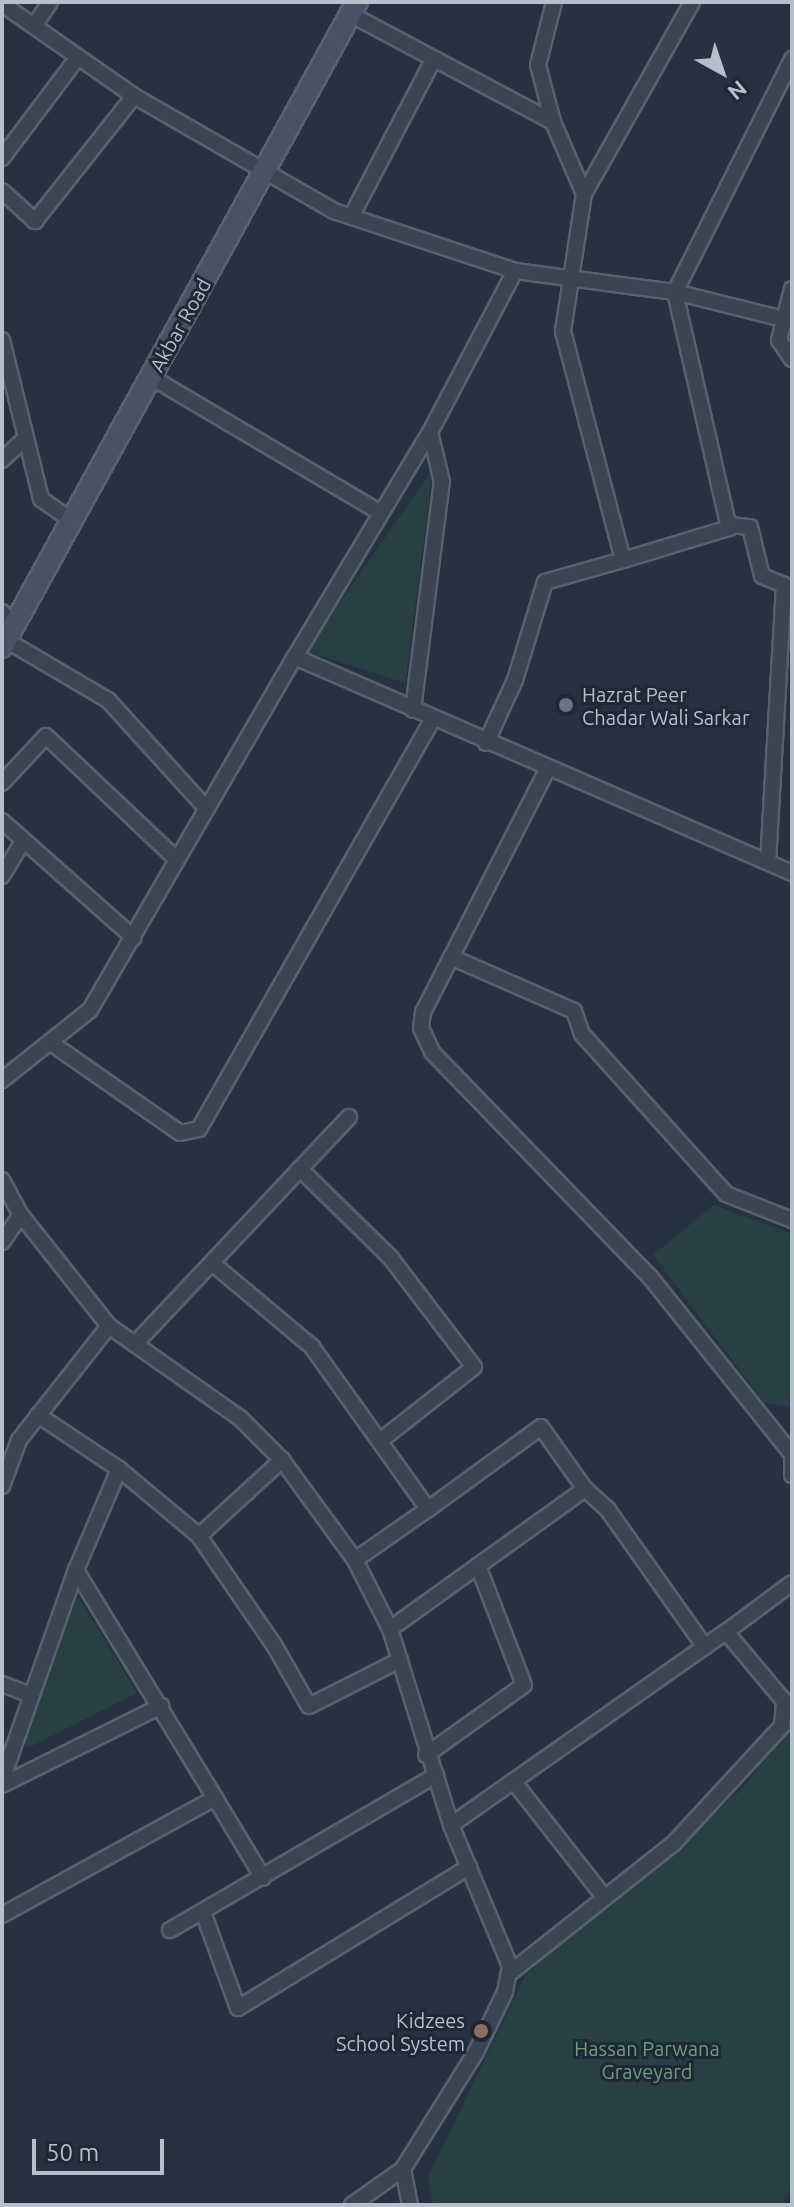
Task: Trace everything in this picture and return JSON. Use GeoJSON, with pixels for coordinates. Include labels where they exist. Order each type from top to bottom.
{"type":"FeatureCollection","features":[{"type":"Feature","properties":{"kind":"main road","name":"Akbar Road"},"geometry":{"type":"LineString","coordinates":[[6,631],[73,521],[354,8]]}},
{"type":"Feature","properties":{"kind":"street"},"geometry":{"type":"LineString","coordinates":[[34,26],[50,2]]}},
{"type":"Feature","properties":{"kind":"street"},"geometry":{"type":"LineString","coordinates":[[554,2],[538,65],[553,122],[584,194]]}},
{"type":"Feature","properties":{"kind":"street"},"geometry":{"type":"LineString","coordinates":[[623,560],[564,336],[584,194],[692,2]]}},
{"type":"Feature","properties":{"kind":"street"},"geometry":{"type":"LineString","coordinates":[[2,4],[134,96],[263,174],[351,217],[515,271],[675,292],[783,319]]}},
{"type":"Feature","properties":{"kind":"street"},"geometry":{"type":"LineString","coordinates":[[354,8],[433,60],[553,122]]}},
{"type":"Feature","properties":{"kind":"street"},"geometry":{"type":"LineString","coordinates":[[2,158],[78,57]]}},
{"type":"Feature","properties":{"kind":"street"},"geometry":{"type":"LineString","coordinates":[[730,525],[675,292],[792,59]]}},
{"type":"Feature","properties":{"kind":"street"},"geometry":{"type":"LineString","coordinates":[[351,217],[433,60]]}},
{"type":"Feature","properties":{"kind":"street"},"geometry":{"type":"LineString","coordinates":[[2,191],[35,221],[134,96]]}},
{"type":"Feature","properties":{"kind":"street"},"geometry":{"type":"LineString","coordinates":[[2,1080],[90,1010],[430,432],[515,271]]}},
{"type":"Feature","properties":{"kind":"street"},"geometry":{"type":"LineString","coordinates":[[792,289],[783,319],[780,349],[792,359]]}},
{"type":"Feature","properties":{"kind":"street"},"geometry":{"type":"LineString","coordinates":[[2,340],[41,499],[73,521]]}},
{"type":"Feature","properties":{"kind":"street"},"geometry":{"type":"LineString","coordinates":[[151,377],[381,513]]}},
{"type":"Feature","properties":{"kind":"street"},"geometry":{"type":"LineString","coordinates":[[413,710],[442,482],[440,456],[430,432]]}},
{"type":"Feature","properties":{"kind":"street"},"geometry":{"type":"LineString","coordinates":[[2,460],[26,438]]}},
{"type":"Feature","properties":{"kind":"street"},"geometry":{"type":"LineString","coordinates":[[486,743],[515,680],[545,582],[730,525],[750,527],[762,576],[788,585],[768,861]]}},
{"type":"Feature","properties":{"kind":"street"},"geometry":{"type":"LineString","coordinates":[[6,631],[115,706],[207,809]]}},
{"type":"Feature","properties":{"kind":"street"},"geometry":{"type":"LineString","coordinates":[[295,657],[547,770],[792,873]]}},
{"type":"Feature","properties":{"kind":"street"},"geometry":{"type":"LineString","coordinates":[[51,1043],[180,1133],[199,1129],[433,719]]}},
{"type":"Feature","properties":{"kind":"street"},"geometry":{"type":"LineString","coordinates":[[2,783],[46,736],[177,860]]}},
{"type":"Feature","properties":{"kind":"street"},"geometry":{"type":"LineString","coordinates":[[547,770],[421,1021],[432,1052],[650,1277],[792,1454],[792,1475]]}},
{"type":"Feature","properties":{"kind":"street"},"geometry":{"type":"LineString","coordinates":[[2,821],[134,938]]}},
{"type":"Feature","properties":{"kind":"street"},"geometry":{"type":"LineString","coordinates":[[2,876],[23,841]]}},
{"type":"Feature","properties":{"kind":"street"},"geometry":{"type":"LineString","coordinates":[[451,957],[574,1011],[582,1034],[726,1194],[792,1220]]}},
{"type":"Feature","properties":{"kind":"street"},"geometry":{"type":"LineString","coordinates":[[135,1344],[349,1117]]}},
{"type":"Feature","properties":{"kind":"street"},"geometry":{"type":"LineString","coordinates":[[300,1169],[390,1257],[474,1367],[380,1441]]}},
{"type":"Feature","properties":{"kind":"street"},"geometry":{"type":"LineString","coordinates":[[2,1180],[21,1215],[109,1326],[240,1418],[282,1460],[355,1560],[390,1629],[426,1755],[510,1973]]}},
{"type":"Feature","properties":{"kind":"street"},"geometry":{"type":"LineString","coordinates":[[2,1242],[21,1215]]}},
{"type":"Feature","properties":{"kind":"street"},"geometry":{"type":"LineString","coordinates":[[212,1263],[312,1347],[428,1509]]}},
{"type":"Feature","properties":{"kind":"street"},"geometry":{"type":"LineString","coordinates":[[2,1486],[19,1440],[109,1326]]}},
{"type":"Feature","properties":{"kind":"street"},"geometry":{"type":"LineString","coordinates":[[38,1415],[119,1469],[199,1536],[274,1645],[309,1706],[400,1660]]}},
{"type":"Feature","properties":{"kind":"street"},"geometry":{"type":"LineString","coordinates":[[355,1560],[541,1427],[585,1489],[608,1510],[705,1647]]}},
{"type":"Feature","properties":{"kind":"street"},"geometry":{"type":"LineString","coordinates":[[199,1536],[282,1460]]}},
{"type":"Feature","properties":{"kind":"street"},"geometry":{"type":"LineString","coordinates":[[2,1782],[76,1570],[119,1469]]}},
{"type":"Feature","properties":{"kind":"street"},"geometry":{"type":"LineString","coordinates":[[390,1629],[585,1489]]}},
{"type":"Feature","properties":{"kind":"street"},"geometry":{"type":"LineString","coordinates":[[426,1755],[524,1685],[478,1566]]}},
{"type":"Feature","properties":{"kind":"street"},"geometry":{"type":"LineString","coordinates":[[76,1570],[263,1878]]}},
{"type":"Feature","properties":{"kind":"street"},"geometry":{"type":"LineString","coordinates":[[451,1825],[792,1583]]}},
{"type":"Feature","properties":{"kind":"street"},"geometry":{"type":"LineString","coordinates":[[352,2205],[403,2169],[476,2052],[510,1973],[693,1825],[782,1726],[784,1701],[726,1632]]}},
{"type":"Feature","properties":{"kind":"street"},"geometry":{"type":"LineString","coordinates":[[2,1684],[31,1695]]}},
{"type":"Feature","properties":{"kind":"street"},"geometry":{"type":"LineString","coordinates":[[2,1782],[161,1706]]}},
{"type":"Feature","properties":{"kind":"street"},"geometry":{"type":"LineString","coordinates":[[170,1930],[436,1775]]}},
{"type":"Feature","properties":{"kind":"street"},"geometry":{"type":"LineString","coordinates":[[514,1782],[605,1898]]}},
{"type":"Feature","properties":{"kind":"street"},"geometry":{"type":"LineString","coordinates":[[2,1915],[215,1798]]}},
{"type":"Feature","properties":{"kind":"street"},"geometry":{"type":"LineString","coordinates":[[203,1912],[238,2008],[469,1867]]}},
{"type":"Feature","properties":{"kind":"street"},"geometry":{"type":"LineString","coordinates":[[403,2169],[410,2205]]}},
{"type":"Feature","properties":{"kind":"green space"},"geometry":{"type":"Polygon","coordinates":[[[433,469],[405,683],[306,651],[433,469]]]}},
{"type":"Feature","properties":{"kind":"green space"},"geometry":{"type":"Polygon","coordinates":[[[714,1205],[792,1234],[791,1408],[764,1402],[653,1255],[714,1205]]]}},
{"type":"Feature","properties":{"kind":"green space"},"geometry":{"type":"Polygon","coordinates":[[[78,1596],[137,1693],[28,1748],[20,1736],[78,1596]]]}},
{"type":"Feature","properties":{"kind":"green space","name":"Hassan Parwana Graveyard"},"geometry":{"type":"Polygon","coordinates":[[[792,1722],[792,2184],[783,2205],[433,2205],[428,2177],[526,1974],[741,1790],[792,1722]]]}},
{"type":"Feature","properties":{"kind":"place","name":"Hazrat Peer Chadar Wali Sarkar"},"geometry":{"type":"Point","coordinates":[566,705]}},
{"type":"Feature","properties":{"kind":"place","name":"Kidzees School System"},"geometry":{"type":"Point","coordinates":[481,2031]}}]}
